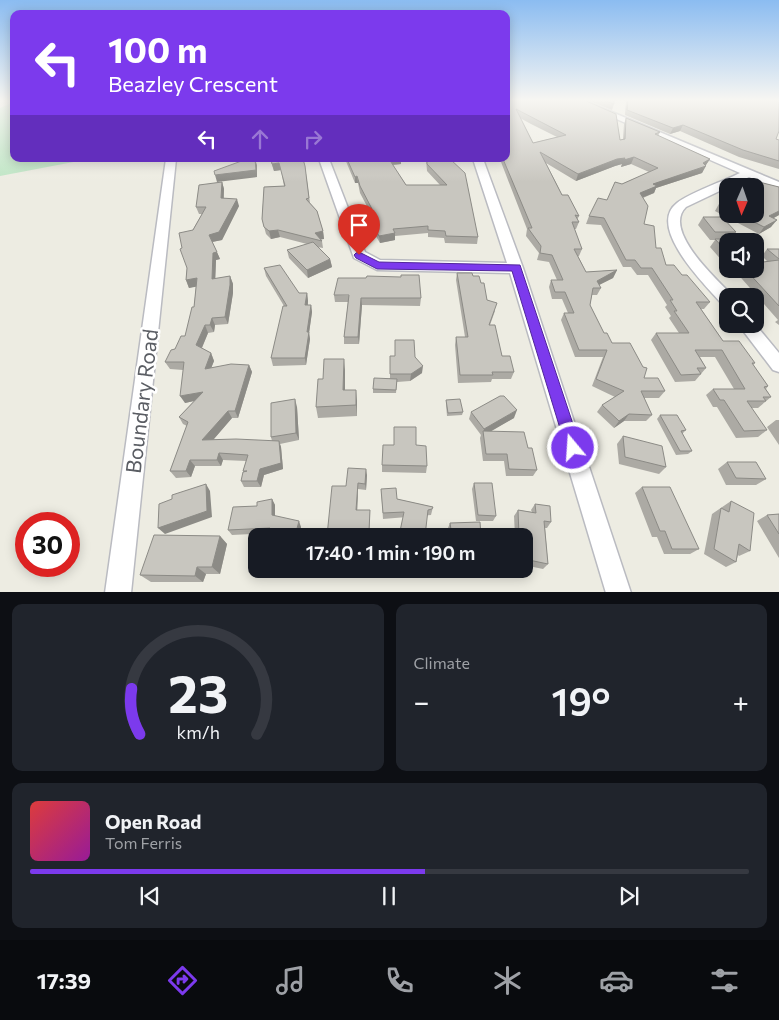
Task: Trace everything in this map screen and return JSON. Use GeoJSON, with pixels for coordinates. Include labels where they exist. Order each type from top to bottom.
{"type":"FeatureCollection","features":[{"type":"Feature","properties":{"kind":"street"},"geometry":{"type":"LineString","coordinates":[[643,128],[779,186]]}},
{"type":"Feature","properties":{"kind":"street","name":"Boundary Road"},"geometry":{"type":"LineString","coordinates":[[118,592],[171,162]]}},
{"type":"Feature","properties":{"kind":"street"},"geometry":{"type":"LineString","coordinates":[[325,162],[359,255],[377,265],[516,268]]}},
{"type":"Feature","properties":{"kind":"street"},"geometry":{"type":"LineString","coordinates":[[479,162],[516,268],[619,592]]}},
{"type":"Feature","properties":{"kind":"street"},"geometry":{"type":"LineString","coordinates":[[719,289],[676,234],[672,217],[682,204],[749,173]]}},
{"type":"Feature","properties":{"kind":"street"},"geometry":{"type":"LineString","coordinates":[[753,333],[779,365]]}},
{"type":"Feature","properties":{"kind":"green space"},"geometry":{"type":"Polygon","coordinates":[[[0,128],[10,128],[10,162],[74,162],[0,176],[0,128]]]}},
{"type":"Feature","properties":{"kind":"building"},"geometry":{"type":"Polygon","coordinates":[[[510,128],[525,128],[533,143],[566,135],[552,128],[618,128],[620,140],[625,139],[626,128],[649,128],[660,132],[655,134],[710,159],[703,163],[706,166],[653,184],[657,186],[640,193],[648,206],[644,224],[654,226],[656,248],[661,248],[666,265],[674,265],[682,275],[687,275],[710,302],[696,302],[723,341],[739,341],[755,363],[752,363],[768,386],[764,387],[771,397],[763,397],[766,401],[747,401],[767,430],[744,431],[724,400],[720,400],[713,389],[745,389],[722,350],[695,350],[706,368],[697,368],[701,374],[681,375],[656,333],[689,333],[674,311],[677,311],[670,300],[673,300],[652,268],[641,268],[635,260],[626,260],[604,218],[589,216],[598,198],[607,200],[615,182],[622,184],[658,168],[634,157],[624,160],[625,158],[617,159],[578,174],[540,152],[562,195],[568,195],[579,216],[575,215],[579,222],[572,222],[582,249],[574,249],[586,272],[617,270],[597,281],[601,288],[593,288],[590,305],[604,333],[607,333],[612,343],[630,343],[643,367],[647,368],[644,378],[658,378],[665,391],[641,391],[652,415],[629,414],[619,421],[602,405],[624,391],[596,379],[607,350],[579,350],[564,313],[574,313],[565,292],[555,292],[551,280],[563,280],[552,255],[540,253],[541,246],[528,228],[532,228],[504,162],[510,162],[510,128]]]}},
{"type":"Feature","properties":{"kind":"building"},"geometry":{"type":"Polygon","coordinates":[[[689,128],[779,128],[776,139],[779,140],[779,161],[743,150],[689,128]]]}},
{"type":"Feature","properties":{"kind":"building"},"geometry":{"type":"Polygon","coordinates":[[[239,162],[255,162],[256,170],[215,175],[214,171],[239,162]]]}},
{"type":"Feature","properties":{"kind":"building"},"geometry":{"type":"Polygon","coordinates":[[[272,162],[304,162],[309,198],[306,199],[317,211],[323,231],[315,233],[322,241],[278,230],[269,231],[264,227],[262,219],[264,187],[285,186],[279,163],[272,164],[272,162]]]}},
{"type":"Feature","properties":{"kind":"building"},"geometry":{"type":"Polygon","coordinates":[[[348,162],[391,162],[406,185],[447,185],[427,162],[453,162],[465,173],[478,237],[446,236],[445,231],[428,230],[428,226],[393,229],[395,233],[379,236],[371,221],[376,220],[370,210],[372,209],[357,176],[355,177],[348,162]]]}},
{"type":"Feature","properties":{"kind":"building"},"geometry":{"type":"Polygon","coordinates":[[[222,182],[221,198],[237,199],[219,232],[209,235],[217,252],[213,253],[212,279],[230,276],[225,317],[212,318],[210,325],[205,325],[196,345],[211,353],[205,369],[231,364],[249,365],[235,411],[228,411],[202,440],[279,441],[281,463],[260,469],[257,481],[241,481],[243,472],[247,471],[243,471],[248,455],[219,453],[217,460],[190,460],[186,471],[170,471],[188,422],[179,417],[203,392],[180,396],[184,362],[165,362],[171,350],[175,349],[181,336],[185,336],[192,307],[194,307],[197,278],[186,280],[187,268],[180,249],[182,248],[179,233],[193,230],[206,207],[196,207],[199,185],[222,182]]]}},
{"type":"Feature","properties":{"kind":"building"},"geometry":{"type":"Polygon","coordinates":[[[764,183],[779,187],[779,211],[769,216],[777,220],[764,227],[756,223],[764,223],[764,183]]]}},
{"type":"Feature","properties":{"kind":"building"},"geometry":{"type":"Polygon","coordinates":[[[703,217],[719,217],[719,223],[728,223],[736,232],[715,232],[703,217]]]}},
{"type":"Feature","properties":{"kind":"building"},"geometry":{"type":"Polygon","coordinates":[[[313,242],[330,259],[307,270],[287,250],[313,242]]]}},
{"type":"Feature","properties":{"kind":"building"},"geometry":{"type":"Polygon","coordinates":[[[767,249],[779,249],[779,259],[767,249]]]}},
{"type":"Feature","properties":{"kind":"building"},"geometry":{"type":"Polygon","coordinates":[[[779,260],[779,306],[753,278],[764,278],[764,262],[779,260]]]}},
{"type":"Feature","properties":{"kind":"building"},"geometry":{"type":"Polygon","coordinates":[[[280,265],[299,293],[307,293],[305,305],[311,305],[305,358],[271,358],[283,306],[287,306],[264,268],[280,265]]]}},
{"type":"Feature","properties":{"kind":"building"},"geometry":{"type":"Polygon","coordinates":[[[457,273],[472,273],[473,276],[479,276],[481,283],[484,283],[487,300],[497,303],[489,325],[495,325],[502,356],[510,356],[514,372],[492,372],[493,375],[460,375],[456,337],[468,337],[457,273]]]}},
{"type":"Feature","properties":{"kind":"building"},"geometry":{"type":"Polygon","coordinates":[[[401,275],[419,275],[421,298],[361,298],[358,337],[344,337],[349,295],[334,295],[338,278],[366,278],[367,276],[401,277],[401,275]]]}},
{"type":"Feature","properties":{"kind":"building"},"geometry":{"type":"Polygon","coordinates":[[[395,340],[414,340],[415,357],[423,366],[411,374],[390,374],[390,356],[395,356],[395,340]]]}},
{"type":"Feature","properties":{"kind":"building"},"geometry":{"type":"Polygon","coordinates":[[[324,359],[344,359],[343,390],[356,390],[356,405],[316,407],[318,379],[323,379],[324,359]]]}},
{"type":"Feature","properties":{"kind":"building"},"geometry":{"type":"Polygon","coordinates":[[[374,378],[397,379],[396,390],[373,389],[374,378]]]}},
{"type":"Feature","properties":{"kind":"building"},"geometry":{"type":"Polygon","coordinates":[[[500,396],[504,396],[517,410],[484,429],[471,412],[500,396]]]}},
{"type":"Feature","properties":{"kind":"building"},"geometry":{"type":"Polygon","coordinates":[[[295,399],[296,433],[271,437],[271,403],[295,399]]]}},
{"type":"Feature","properties":{"kind":"building"},"geometry":{"type":"Polygon","coordinates":[[[460,399],[463,412],[448,413],[446,400],[460,399]]]}},
{"type":"Feature","properties":{"kind":"building"},"geometry":{"type":"Polygon","coordinates":[[[660,415],[677,415],[686,430],[681,431],[692,451],[680,451],[660,415]]]}},
{"type":"Feature","properties":{"kind":"building"},"geometry":{"type":"Polygon","coordinates":[[[394,427],[416,427],[416,445],[426,446],[427,466],[382,465],[383,445],[394,445],[394,427]]]}},
{"type":"Feature","properties":{"kind":"building"},"geometry":{"type":"Polygon","coordinates":[[[483,431],[524,432],[528,448],[532,448],[537,470],[509,469],[507,454],[486,454],[483,431]]]}},
{"type":"Feature","properties":{"kind":"building"},"geometry":{"type":"Polygon","coordinates":[[[623,436],[662,446],[666,467],[625,457],[623,436]]]}},
{"type":"Feature","properties":{"kind":"building"},"geometry":{"type":"Polygon","coordinates":[[[727,462],[756,462],[766,479],[736,478],[727,462]]]}},
{"type":"Feature","properties":{"kind":"building"},"geometry":{"type":"Polygon","coordinates":[[[348,468],[366,469],[365,484],[358,483],[356,510],[370,510],[369,528],[328,528],[332,486],[346,486],[348,468]]]}},
{"type":"Feature","properties":{"kind":"building"},"geometry":{"type":"Polygon","coordinates":[[[474,483],[492,483],[496,516],[478,515],[474,483]]]}},
{"type":"Feature","properties":{"kind":"building"},"geometry":{"type":"Polygon","coordinates":[[[206,484],[207,511],[158,528],[159,504],[172,499],[172,495],[206,484]]]}},
{"type":"Feature","properties":{"kind":"building"},"geometry":{"type":"Polygon","coordinates":[[[642,487],[670,487],[699,549],[672,549],[665,531],[660,531],[642,487]]]}},
{"type":"Feature","properties":{"kind":"building"},"geometry":{"type":"Polygon","coordinates":[[[396,488],[397,499],[433,507],[428,510],[426,528],[401,528],[404,512],[383,513],[381,489],[396,488]]]}},
{"type":"Feature","properties":{"kind":"building"},"geometry":{"type":"Polygon","coordinates":[[[272,499],[272,515],[299,521],[297,528],[228,530],[233,507],[257,506],[257,502],[272,499]]]}},
{"type":"Feature","properties":{"kind":"building"},"geometry":{"type":"Polygon","coordinates":[[[731,501],[754,513],[750,551],[739,544],[736,562],[714,549],[721,508],[729,512],[731,501]]]}},
{"type":"Feature","properties":{"kind":"building"},"geometry":{"type":"Polygon","coordinates":[[[535,504],[550,506],[551,522],[544,521],[548,564],[533,561],[533,528],[519,528],[518,510],[536,513],[535,504]]]}},
{"type":"Feature","properties":{"kind":"building"},"geometry":{"type":"Polygon","coordinates":[[[779,514],[779,534],[767,515],[779,514]]]}},
{"type":"Feature","properties":{"kind":"building"},"geometry":{"type":"Polygon","coordinates":[[[480,522],[480,528],[451,528],[450,523],[480,522]]]}},
{"type":"Feature","properties":{"kind":"building"},"geometry":{"type":"Polygon","coordinates":[[[154,535],[220,536],[212,567],[197,567],[195,576],[140,575],[154,535]]]}},
{"type":"Feature","properties":{"kind":"route"},"geometry":{"type":"LineString","coordinates":[[359,255],[377,265],[516,268],[573,448]]}}]}
